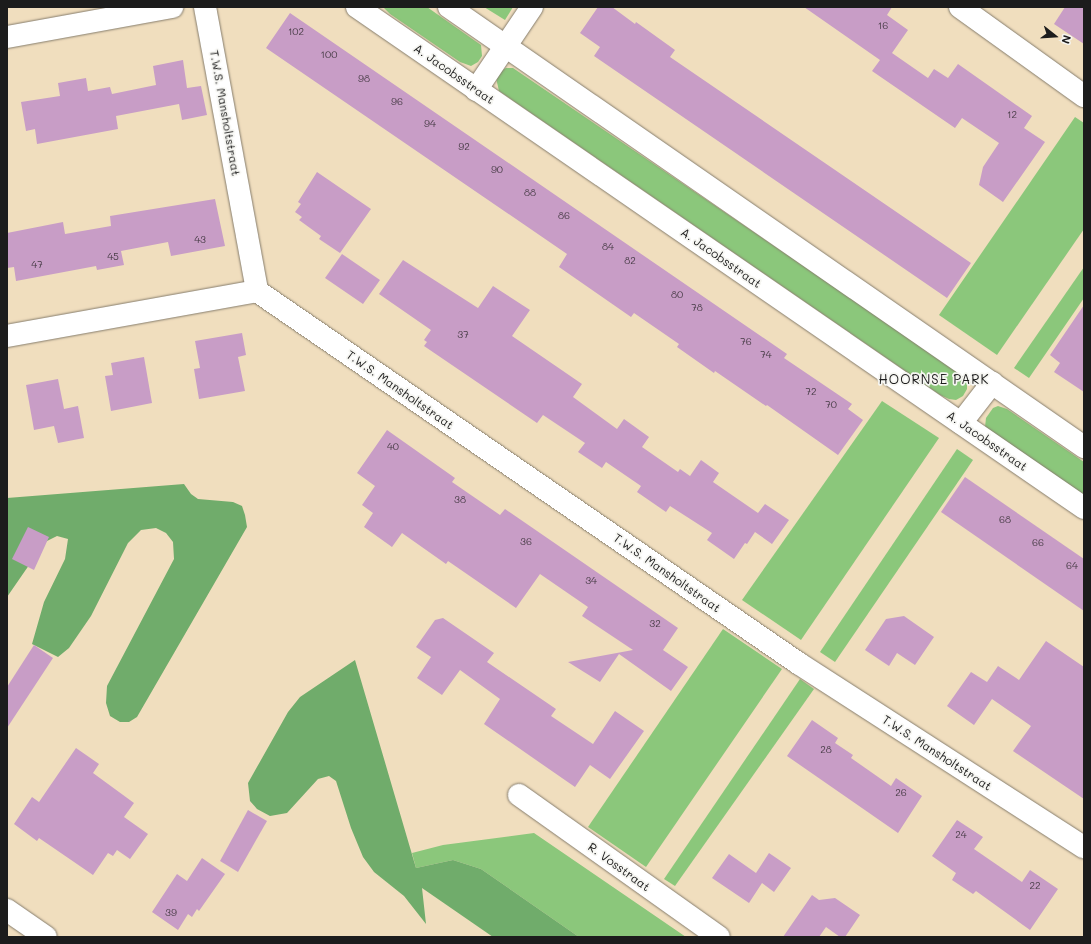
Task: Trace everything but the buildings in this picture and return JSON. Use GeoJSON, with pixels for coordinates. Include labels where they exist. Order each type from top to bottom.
{"type":"FeatureCollection","features":[{"type":"Feature","properties":{"kind":"street"},"geometry":{"type":"LineString","coordinates":[[7,37],[172,7]]}},
{"type":"Feature","properties":{"kind":"street","name":"T.W.S. Mansholtstraat"},"geometry":{"type":"LineString","coordinates":[[205,7],[257,291],[798,663],[1084,847]]}},
{"type":"Feature","properties":{"kind":"street","name":"A. Jacobsstraat"},"geometry":{"type":"LineString","coordinates":[[357,7],[1084,508]]}},
{"type":"Feature","properties":{"kind":"street"},"geometry":{"type":"LineString","coordinates":[[449,7],[1084,446]]}},
{"type":"Feature","properties":{"kind":"street"},"geometry":{"type":"LineString","coordinates":[[476,90],[532,7]]}},
{"type":"Feature","properties":{"kind":"street"},"geometry":{"type":"LineString","coordinates":[[960,7],[1084,96]]}},
{"type":"Feature","properties":{"kind":"street"},"geometry":{"type":"LineString","coordinates":[[7,336],[257,291]]}},
{"type":"Feature","properties":{"kind":"street"},"geometry":{"type":"LineString","coordinates":[[962,424],[992,383]]}},
{"type":"Feature","properties":{"kind":"street","name":"R. Vosstraat"},"geometry":{"type":"LineString","coordinates":[[519,795],[719,937]]}},
{"type":"Feature","properties":{"kind":"street"},"geometry":{"type":"LineString","coordinates":[[7,910],[46,937]]}},
{"type":"Feature","properties":{"kind":"green space"},"geometry":{"type":"Polygon","coordinates":[[[383,7],[427,7],[481,45],[482,56],[478,62],[471,66],[460,62],[390,14],[383,7]]]}},
{"type":"Feature","properties":{"kind":"green space"},"geometry":{"type":"Polygon","coordinates":[[[484,7],[513,7],[505,20],[484,7]]]}},
{"type":"Feature","properties":{"kind":"green space"},"geometry":{"type":"Polygon","coordinates":[[[506,68],[513,68],[965,376],[967,389],[963,396],[956,400],[940,395],[499,91],[496,78],[501,71],[506,68]]]}},
{"type":"Feature","properties":{"kind":"green space"},"geometry":{"type":"Polygon","coordinates":[[[1075,117],[1084,123],[1084,229],[997,355],[939,315],[1075,117]]]}},
{"type":"Feature","properties":{"kind":"green space"},"geometry":{"type":"Polygon","coordinates":[[[1084,267],[1084,298],[1029,378],[1014,368],[1084,267]]]}},
{"type":"Feature","properties":{"kind":"green space"},"geometry":{"type":"Polygon","coordinates":[[[882,401],[939,438],[801,640],[742,600],[882,401]]]}},
{"type":"Feature","properties":{"kind":"green space"},"geometry":{"type":"Polygon","coordinates":[[[998,406],[1007,409],[1084,462],[1084,498],[985,427],[986,418],[993,408],[998,406]]]}},
{"type":"Feature","properties":{"kind":"green space"},"geometry":{"type":"Polygon","coordinates":[[[957,449],[973,460],[835,662],[820,652],[957,449]]]}},
{"type":"Feature","properties":{"kind":"green space"},"geometry":{"type":"Polygon","coordinates":[[[184,484],[191,494],[198,499],[233,502],[242,506],[247,527],[137,717],[129,722],[120,722],[110,716],[106,703],[107,686],[174,559],[173,542],[166,533],[156,528],[141,530],[128,543],[91,616],[69,648],[58,657],[32,644],[44,602],[65,559],[68,539],[57,536],[45,542],[7,597],[7,498],[184,484]]]}},
{"type":"Feature","properties":{"kind":"green space"},"geometry":{"type":"Polygon","coordinates":[[[723,629],[782,669],[646,867],[588,827],[723,629]]]}},
{"type":"Feature","properties":{"kind":"green space"},"geometry":{"type":"Polygon","coordinates":[[[355,660],[416,868],[453,860],[481,869],[579,937],[493,937],[422,888],[426,924],[404,896],[374,872],[363,857],[351,828],[336,781],[329,776],[318,779],[287,813],[270,816],[257,809],[250,801],[248,783],[288,712],[300,697],[355,660]]]}},
{"type":"Feature","properties":{"kind":"green space"},"geometry":{"type":"Polygon","coordinates":[[[800,679],[814,689],[675,886],[664,879],[800,679]]]}},
{"type":"Feature","properties":{"kind":"green space"},"geometry":{"type":"Polygon","coordinates":[[[534,833],[686,937],[579,937],[481,869],[453,860],[416,868],[412,853],[443,845],[534,833]]]}},
{"type":"Feature","properties":{"kind":"district","name":"HOORNSE PARK"},"geometry":{"type":"Point","coordinates":[934,379]}}]}
